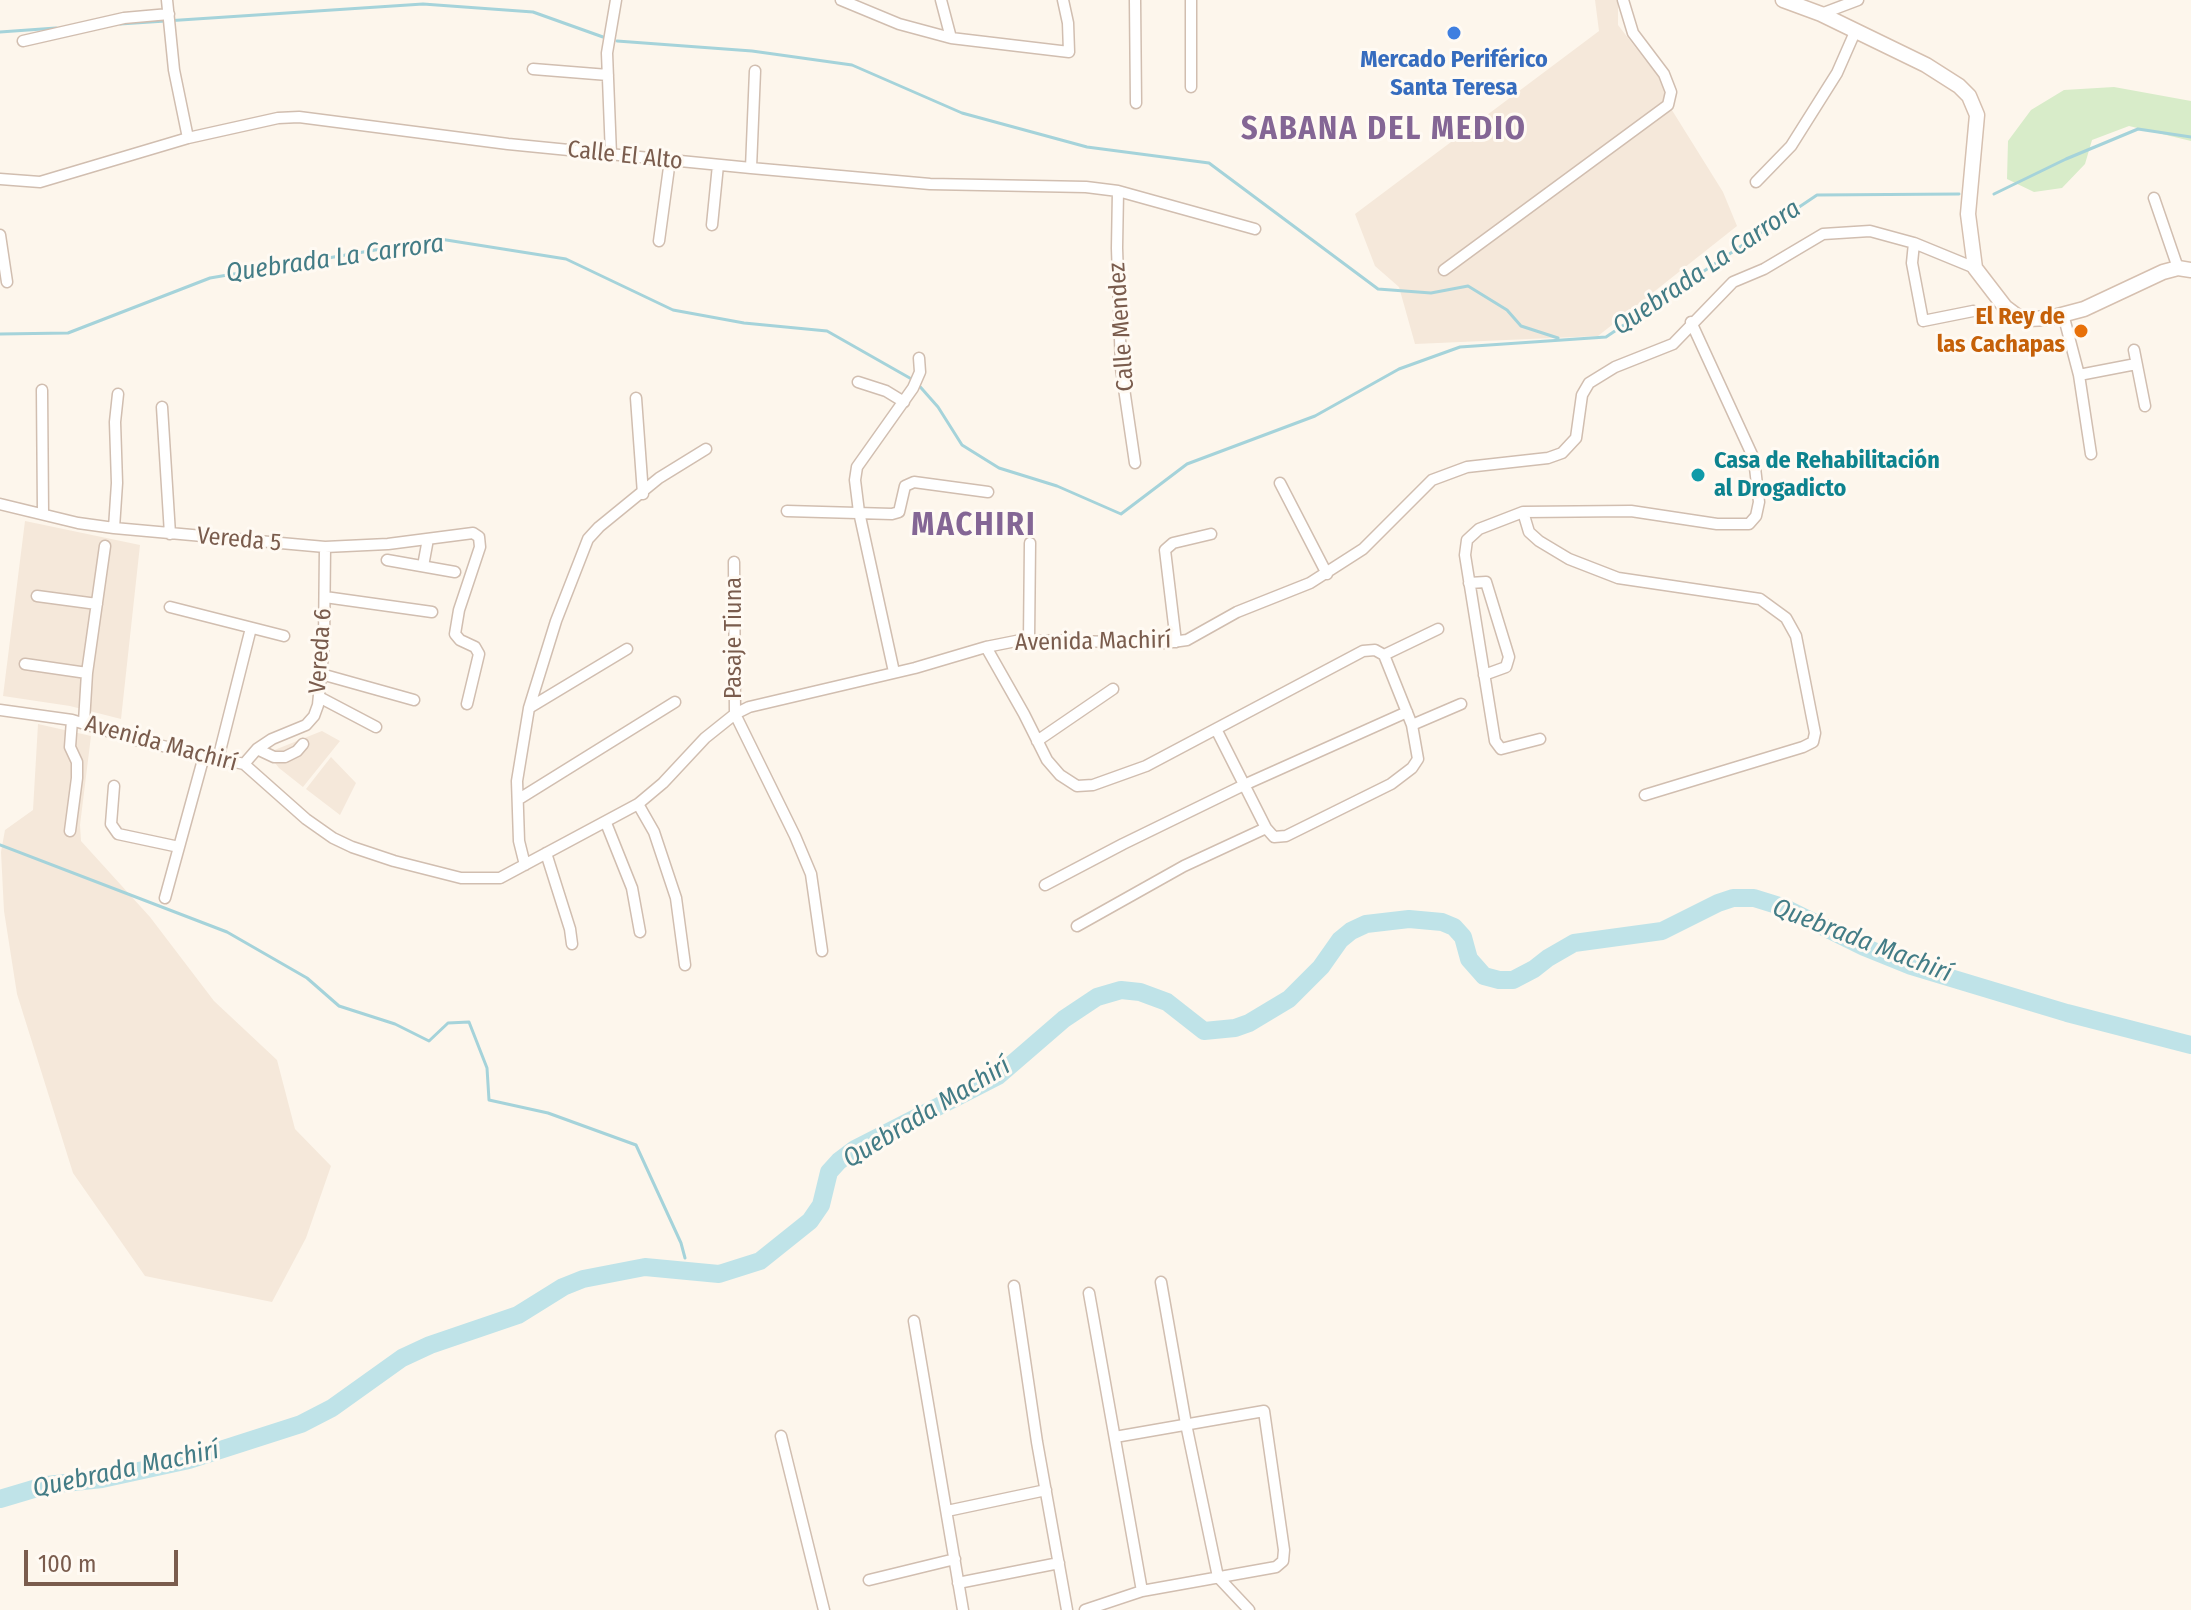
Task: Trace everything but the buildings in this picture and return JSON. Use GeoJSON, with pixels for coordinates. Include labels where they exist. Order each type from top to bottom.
{"type":"FeatureCollection","features":[{"type":"Feature","properties":{"kind":"street"},"geometry":{"type":"LineString","coordinates":[[167,0],[174,70],[188,138]]}},
{"type":"Feature","properties":{"kind":"street"},"geometry":{"type":"LineString","coordinates":[[611,155],[607,53],[616,0]]}},
{"type":"Feature","properties":{"kind":"street"},"geometry":{"type":"LineString","coordinates":[[841,0],[899,24],[951,38],[1069,52],[1063,0]]}},
{"type":"Feature","properties":{"kind":"street"},"geometry":{"type":"LineString","coordinates":[[941,0],[951,38]]}},
{"type":"Feature","properties":{"kind":"street"},"geometry":{"type":"LineString","coordinates":[[1135,0],[1136,103]]}},
{"type":"Feature","properties":{"kind":"street"},"geometry":{"type":"LineString","coordinates":[[1191,0],[1191,87]]}},
{"type":"Feature","properties":{"kind":"street"},"geometry":{"type":"LineString","coordinates":[[1444,270],[1668,105],[1671,92],[1664,74],[1633,33],[1623,0]]}},
{"type":"Feature","properties":{"kind":"street"},"geometry":{"type":"LineString","coordinates":[[1783,0],[1821,14],[1926,65],[1969,96],[1977,115],[1968,214],[1975,268],[2005,307],[2017,316],[2040,320],[2084,309],[2146,279],[2185,269],[2154,198]]}},
{"type":"Feature","properties":{"kind":"street"},"geometry":{"type":"LineString","coordinates":[[1821,14],[1858,0]]}},
{"type":"Feature","properties":{"kind":"street"},"geometry":{"type":"LineString","coordinates":[[23,41],[124,18],[169,14]]}},
{"type":"Feature","properties":{"kind":"street"},"geometry":{"type":"LineString","coordinates":[[1756,182],[1791,146],[1837,73],[1855,32]]}},
{"type":"Feature","properties":{"kind":"street"},"geometry":{"type":"LineString","coordinates":[[533,69],[608,75]]}},
{"type":"Feature","properties":{"kind":"street"},"geometry":{"type":"LineString","coordinates":[[751,168],[755,71]]}},
{"type":"Feature","properties":{"kind":"street","name":"Calle El Alto"},"geometry":{"type":"LineString","coordinates":[[0,179],[40,182],[188,138],[278,118],[299,117],[611,155],[930,184],[1086,187],[1118,191],[1255,229]]}},
{"type":"Feature","properties":{"kind":"street"},"geometry":{"type":"LineString","coordinates":[[659,241],[670,160]]}},
{"type":"Feature","properties":{"kind":"street"},"geometry":{"type":"LineString","coordinates":[[712,225],[718,165]]}},
{"type":"Feature","properties":{"kind":"street","name":"Calle Mendez"},"geometry":{"type":"LineString","coordinates":[[1118,191],[1121,368],[1135,463]]}},
{"type":"Feature","properties":{"kind":"street","name":"Avenida Machirí"},"geometry":{"type":"LineString","coordinates":[[0,710],[78,721],[118,735],[244,764],[333,838],[374,855],[470,880],[500,878],[638,804],[663,783],[698,744],[735,714],[772,701],[986,647],[1029,640],[1187,640],[1237,612],[1327,574],[1363,549],[1432,480],[1454,470],[1548,458],[1562,453],[1576,438],[1582,395],[1589,383],[1607,371],[1673,344],[1733,282],[1764,269],[1823,234],[1870,231],[1914,243],[1975,268]]}},
{"type":"Feature","properties":{"kind":"street"},"geometry":{"type":"LineString","coordinates":[[0,235],[7,282]]}},
{"type":"Feature","properties":{"kind":"street"},"geometry":{"type":"LineString","coordinates":[[1914,243],[1912,263],[1923,321],[1973,311]]}},
{"type":"Feature","properties":{"kind":"street"},"geometry":{"type":"LineString","coordinates":[[2063,314],[2079,375],[2091,454]]}},
{"type":"Feature","properties":{"kind":"street"},"geometry":{"type":"LineString","coordinates":[[1540,739],[1501,749],[1495,741],[1465,555],[1467,540],[1487,525],[1523,512],[1631,511],[1735,526],[1749,524],[1756,516],[1759,502],[1754,459],[1691,322]]}},
{"type":"Feature","properties":{"kind":"street"},"geometry":{"type":"LineString","coordinates":[[2134,350],[2145,406]]}},
{"type":"Feature","properties":{"kind":"street"},"geometry":{"type":"LineString","coordinates":[[894,672],[856,496],[857,467],[913,388],[920,372],[919,358]]}},
{"type":"Feature","properties":{"kind":"street"},"geometry":{"type":"LineString","coordinates":[[2079,375],[2136,364]]}},
{"type":"Feature","properties":{"kind":"street"},"geometry":{"type":"LineString","coordinates":[[858,382],[886,391],[904,402]]}},
{"type":"Feature","properties":{"kind":"street"},"geometry":{"type":"LineString","coordinates":[[42,390],[43,513]]}},
{"type":"Feature","properties":{"kind":"street"},"geometry":{"type":"LineString","coordinates":[[114,528],[118,394]]}},
{"type":"Feature","properties":{"kind":"street"},"geometry":{"type":"LineString","coordinates":[[636,398],[643,494]]}},
{"type":"Feature","properties":{"kind":"street"},"geometry":{"type":"LineString","coordinates":[[162,407],[170,534]]}},
{"type":"Feature","properties":{"kind":"street"},"geometry":{"type":"LineString","coordinates":[[525,865],[519,841],[517,781],[521,748],[529,708],[556,621],[588,539],[659,478],[706,449]]}},
{"type":"Feature","properties":{"kind":"street"},"geometry":{"type":"LineString","coordinates":[[787,511],[892,514],[899,512],[905,486],[914,482],[988,492]]}},
{"type":"Feature","properties":{"kind":"street"},"geometry":{"type":"LineString","coordinates":[[1280,483],[1327,574]]}},
{"type":"Feature","properties":{"kind":"street","name":"Vereda 5"},"geometry":{"type":"LineString","coordinates":[[0,504],[78,523],[114,528],[325,547],[388,544],[473,533],[479,537],[480,547],[459,610],[455,634],[475,647],[479,654],[467,704]]}},
{"type":"Feature","properties":{"kind":"street"},"geometry":{"type":"LineString","coordinates":[[1523,512],[1529,532],[1569,559],[1618,578],[1760,599],[1786,618],[1796,636],[1815,733],[1813,742],[1645,795]]}},
{"type":"Feature","properties":{"kind":"street"},"geometry":{"type":"LineString","coordinates":[[1176,642],[1165,550],[1173,543],[1211,534]]}},
{"type":"Feature","properties":{"kind":"street"},"geometry":{"type":"LineString","coordinates":[[423,566],[428,539]]}},
{"type":"Feature","properties":{"kind":"street"},"geometry":{"type":"LineString","coordinates":[[1029,640],[1030,543]]}},
{"type":"Feature","properties":{"kind":"street"},"geometry":{"type":"LineString","coordinates":[[70,831],[77,762],[70,747],[87,673],[105,546]]}},
{"type":"Feature","properties":{"kind":"street","name":"Vereda 6"},"geometry":{"type":"LineString","coordinates":[[244,764],[257,749],[306,725],[314,716],[321,674],[325,547]]}},
{"type":"Feature","properties":{"kind":"street"},"geometry":{"type":"LineString","coordinates":[[387,560],[455,572]]}},
{"type":"Feature","properties":{"kind":"street","name":"Pasaje Tiuna"},"geometry":{"type":"LineString","coordinates":[[734,562],[735,714]]}},
{"type":"Feature","properties":{"kind":"street"},"geometry":{"type":"LineString","coordinates":[[1469,583],[1486,582],[1509,657],[1506,667],[1484,675]]}},
{"type":"Feature","properties":{"kind":"street"},"geometry":{"type":"LineString","coordinates":[[37,596],[97,604]]}},
{"type":"Feature","properties":{"kind":"street"},"geometry":{"type":"LineString","coordinates":[[325,597],[432,612]]}},
{"type":"Feature","properties":{"kind":"street"},"geometry":{"type":"LineString","coordinates":[[170,607],[284,636]]}},
{"type":"Feature","properties":{"kind":"street"},"geometry":{"type":"LineString","coordinates":[[218,759],[251,628]]}},
{"type":"Feature","properties":{"kind":"street"},"geometry":{"type":"LineString","coordinates":[[1384,655],[1438,629]]}},
{"type":"Feature","properties":{"kind":"street"},"geometry":{"type":"LineString","coordinates":[[986,647],[1047,760],[1060,775],[1077,786],[1093,785],[1146,766],[1217,731],[1283,691],[1363,651],[1375,650],[1384,655],[1407,712],[1418,759],[1412,768],[1391,784],[1286,836],[1274,837],[1266,828],[1217,731]]}},
{"type":"Feature","properties":{"kind":"street"},"geometry":{"type":"LineString","coordinates":[[529,708],[627,649]]}},
{"type":"Feature","properties":{"kind":"street"},"geometry":{"type":"LineString","coordinates":[[25,664],[87,673]]}},
{"type":"Feature","properties":{"kind":"street"},"geometry":{"type":"LineString","coordinates":[[321,674],[414,700]]}},
{"type":"Feature","properties":{"kind":"street"},"geometry":{"type":"LineString","coordinates":[[1037,741],[1113,689]]}},
{"type":"Feature","properties":{"kind":"street"},"geometry":{"type":"LineString","coordinates":[[319,697],[376,727]]}},
{"type":"Feature","properties":{"kind":"street"},"geometry":{"type":"LineString","coordinates":[[519,799],[675,702]]}},
{"type":"Feature","properties":{"kind":"street"},"geometry":{"type":"LineString","coordinates":[[1412,725],[1461,704]]}},
{"type":"Feature","properties":{"kind":"street"},"geometry":{"type":"LineString","coordinates":[[1045,885],[1244,785],[1407,712]]}},
{"type":"Feature","properties":{"kind":"street"},"geometry":{"type":"LineString","coordinates":[[735,714],[811,874],[822,951]]}},
{"type":"Feature","properties":{"kind":"street"},"geometry":{"type":"LineString","coordinates":[[257,749],[274,757],[285,757],[303,744]]}},
{"type":"Feature","properties":{"kind":"street"},"geometry":{"type":"LineString","coordinates":[[165,898],[204,756]]}},
{"type":"Feature","properties":{"kind":"street"},"geometry":{"type":"LineString","coordinates":[[114,786],[111,824],[118,834],[179,847]]}},
{"type":"Feature","properties":{"kind":"street"},"geometry":{"type":"LineString","coordinates":[[638,804],[654,832],[676,898],[685,965]]}},
{"type":"Feature","properties":{"kind":"street"},"geometry":{"type":"LineString","coordinates":[[606,823],[632,888],[640,932]]}},
{"type":"Feature","properties":{"kind":"street"},"geometry":{"type":"LineString","coordinates":[[1077,926],[1184,866],[1266,828]]}},
{"type":"Feature","properties":{"kind":"street"},"geometry":{"type":"LineString","coordinates":[[546,853],[572,944]]}},
{"type":"Feature","properties":{"kind":"street"},"geometry":{"type":"LineString","coordinates":[[1161,1282],[1218,1577],[1249,1610]]}},
{"type":"Feature","properties":{"kind":"street"},"geometry":{"type":"LineString","coordinates":[[1014,1286],[1067,1610]]}},
{"type":"Feature","properties":{"kind":"street"},"geometry":{"type":"LineString","coordinates":[[1089,1293],[1142,1591]]}},
{"type":"Feature","properties":{"kind":"street"},"geometry":{"type":"LineString","coordinates":[[914,1321],[963,1610]]}},
{"type":"Feature","properties":{"kind":"street"},"geometry":{"type":"LineString","coordinates":[[1085,1610],[1142,1591],[1276,1567],[1283,1561],[1264,1411],[1115,1437]]}},
{"type":"Feature","properties":{"kind":"street"},"geometry":{"type":"LineString","coordinates":[[781,1436],[824,1610]]}},
{"type":"Feature","properties":{"kind":"street"},"geometry":{"type":"LineString","coordinates":[[947,1511],[1046,1490]]}},
{"type":"Feature","properties":{"kind":"street"},"geometry":{"type":"LineString","coordinates":[[869,1580],[955,1559]]}},
{"type":"Feature","properties":{"kind":"street"},"geometry":{"type":"LineString","coordinates":[[958,1583],[1059,1563]]}},
{"type":"Feature","properties":{"kind":"shaded area"},"geometry":{"type":"Polygon","coordinates":[[[1595,0],[1618,0],[1618,25],[1653,70],[1663,63],[1675,96],[1670,107],[1723,192],[1737,226],[1598,336],[1415,344],[1399,287],[1375,266],[1355,214],[1599,31],[1595,0]]]}},
{"type":"Feature","properties":{"kind":"shaded area"},"geometry":{"type":"Polygon","coordinates":[[[25,521],[140,545],[121,719],[70,706],[3,696],[25,521]]]}},
{"type":"Feature","properties":{"kind":"shaded area"},"geometry":{"type":"Polygon","coordinates":[[[38,724],[91,736],[80,825],[81,841],[150,917],[214,1001],[277,1060],[295,1129],[331,1166],[306,1238],[272,1302],[145,1276],[73,1173],[17,994],[4,911],[1,852],[5,830],[33,810],[38,724]]]}},
{"type":"Feature","properties":{"kind":"shaded area"},"geometry":{"type":"Polygon","coordinates":[[[322,731],[340,741],[303,787],[279,768],[267,753],[322,731]]]}},
{"type":"Feature","properties":{"kind":"shaded area"},"geometry":{"type":"Polygon","coordinates":[[[331,757],[356,783],[340,815],[306,789],[331,757]]]}},
{"type":"Feature","properties":{"kind":"green space"},"geometry":{"type":"Polygon","coordinates":[[[2114,87],[2191,101],[2191,141],[2129,126],[2092,140],[2085,164],[2062,188],[2034,192],[2007,179],[2008,141],[2031,110],[2064,90],[2114,87]]]}},
{"type":"Feature","properties":{"kind":"waterway"},"geometry":{"type":"LineString","coordinates":[[120,24],[423,4],[533,12],[603,37]]}},
{"type":"Feature","properties":{"kind":"waterway"},"geometry":{"type":"LineString","coordinates":[[0,32],[56,28]]}},
{"type":"Feature","properties":{"kind":"waterway"},"geometry":{"type":"LineString","coordinates":[[617,41],[752,51],[852,65],[962,113],[1087,147],[1209,163],[1378,289],[1431,293],[1468,286],[1507,310],[1521,326],[1558,338]]}},
{"type":"Feature","properties":{"kind":"waterway","name":"Quebrada La Carrora"},"geometry":{"type":"LineString","coordinates":[[1994,194],[2138,129],[2191,137]]}},
{"type":"Feature","properties":{"kind":"waterway","name":"Quebrada La Carrora"},"geometry":{"type":"LineString","coordinates":[[0,334],[68,333],[210,278],[440,239],[566,259],[673,310],[744,323],[827,331],[915,381],[938,407],[962,445],[999,468],[1057,486],[1121,514],[1187,464],[1315,416],[1399,369],[1460,347],[1606,337],[1817,195],[1959,194]]}},
{"type":"Feature","properties":{"kind":"waterway"},"geometry":{"type":"LineString","coordinates":[[0,845],[227,932],[307,978],[339,1006],[395,1024],[429,1041],[448,1023],[469,1022],[487,1068],[489,1100],[548,1113],[636,1145],[685,1258]]}},
{"type":"Feature","properties":{"kind":"waterway","name":"Quebrada Machirí"},"geometry":{"type":"LineString","coordinates":[[0,1499],[47,1485],[102,1479],[189,1460],[301,1424],[332,1408],[402,1358],[430,1345],[518,1315],[563,1287],[583,1279],[645,1267],[719,1274],[760,1261],[810,1221],[821,1205],[829,1172],[839,1161],[855,1149],[998,1076],[1064,1019],[1097,997],[1121,990],[1140,992],[1167,1002],[1204,1031],[1235,1028],[1289,999],[1321,967],[1340,940],[1366,924],[1409,919],[1442,922],[1454,927],[1463,937],[1469,959],[1484,976],[1513,980],[1574,943],[1662,931],[1718,903],[1733,898],[1754,898],[1783,907],[1864,947],[1911,966],[2067,1013],[2191,1045]]}},
{"type":"Feature","properties":{"kind":"waterway"},"geometry":{"type":"LineString","coordinates":[[0,1504],[18,1499]]}},
{"type":"Feature","properties":{"kind":"place","name":"Mercado Periférico Santa Teresa"},"geometry":{"type":"Point","coordinates":[1454,33]}},
{"type":"Feature","properties":{"kind":"place","name":"El Rey de las Cachapas"},"geometry":{"type":"Point","coordinates":[2081,331]}},
{"type":"Feature","properties":{"kind":"place","name":"Casa de Rehabilitación al Drogadicto"},"geometry":{"type":"Point","coordinates":[1698,475]}},
{"type":"Feature","properties":{"kind":"district","name":"SABANA DEL MEDIO"},"geometry":{"type":"Point","coordinates":[1384,130]}},
{"type":"Feature","properties":{"kind":"district","name":"MACHIRI"},"geometry":{"type":"Point","coordinates":[974,526]}}]}
